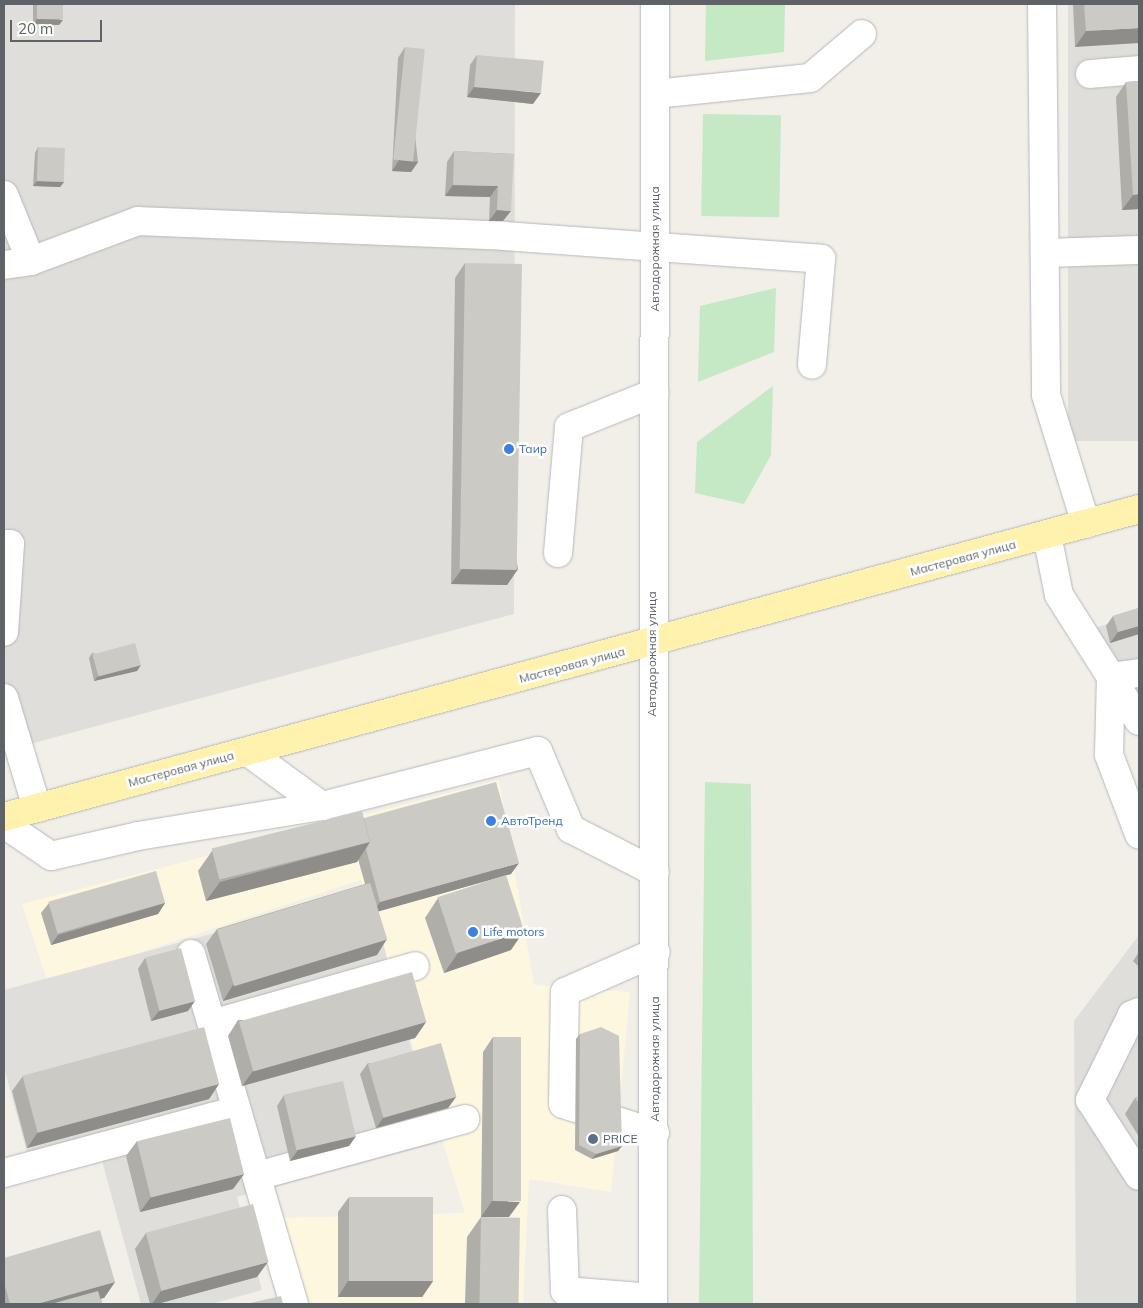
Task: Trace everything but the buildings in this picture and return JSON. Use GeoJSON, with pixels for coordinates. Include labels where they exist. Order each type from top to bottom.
{"type":"FeatureCollection","features":[{"type":"Feature","properties":{"kind":"main road","name":"Мастеровая улица"},"geometry":{"type":"LineString","coordinates":[[4,817],[652,644],[1139,509]]}},
{"type":"Feature","properties":{"kind":"street","name":"Автодорожная улица"},"geometry":{"type":"LineString","coordinates":[[653,1301],[656,952],[652,644],[656,250],[655,4]]}},
{"type":"Feature","properties":{"kind":"street"},"geometry":{"type":"LineString","coordinates":[[1042,4],[1046,395],[1086,524]]}},
{"type":"Feature","properties":{"kind":"street"},"geometry":{"type":"LineString","coordinates":[[655,94],[810,78],[862,34]]}},
{"type":"Feature","properties":{"kind":"street"},"geometry":{"type":"LineString","coordinates":[[1090,74],[1139,70]]}},
{"type":"Feature","properties":{"kind":"street"},"geometry":{"type":"LineString","coordinates":[[4,196],[31,261]]}},
{"type":"Feature","properties":{"kind":"street"},"geometry":{"type":"LineString","coordinates":[[4,265],[31,261],[138,220],[504,236],[656,250],[821,259],[812,364]]}},
{"type":"Feature","properties":{"kind":"street"},"geometry":{"type":"LineString","coordinates":[[1045,254],[1139,250]]}},
{"type":"Feature","properties":{"kind":"street"},"geometry":{"type":"LineString","coordinates":[[558,553],[569,427],[654,393]]}},
{"type":"Feature","properties":{"kind":"street"},"geometry":{"type":"LineString","coordinates":[[1046,535],[1059,595],[1139,721]]}},
{"type":"Feature","properties":{"kind":"street"},"geometry":{"type":"LineString","coordinates":[[4,544],[10,544],[4,632]]}},
{"type":"Feature","properties":{"kind":"street"},"geometry":{"type":"LineString","coordinates":[[1111,677],[1139,673]]}},
{"type":"Feature","properties":{"kind":"street"},"geometry":{"type":"LineString","coordinates":[[1111,677],[1109,755],[1139,834]]}},
{"type":"Feature","properties":{"kind":"street"},"geometry":{"type":"LineString","coordinates":[[4,698],[37,808]]}},
{"type":"Feature","properties":{"kind":"street"},"geometry":{"type":"LineString","coordinates":[[4,824],[52,856],[138,836],[322,806],[538,751],[571,829],[655,872]]}},
{"type":"Feature","properties":{"kind":"street"},"geometry":{"type":"LineString","coordinates":[[248,752],[322,806]]}},
{"type":"Feature","properties":{"kind":"street"},"geometry":{"type":"LineString","coordinates":[[655,1133],[563,1104],[565,992],[656,952]]}},
{"type":"Feature","properties":{"kind":"street"},"geometry":{"type":"LineString","coordinates":[[191,954],[294,1304]]}},
{"type":"Feature","properties":{"kind":"street"},"geometry":{"type":"LineString","coordinates":[[212,1024],[415,966]]}},
{"type":"Feature","properties":{"kind":"street"},"geometry":{"type":"LineString","coordinates":[[1139,1012],[1132,1015],[1090,1100],[1139,1176]]}},
{"type":"Feature","properties":{"kind":"street"},"geometry":{"type":"LineString","coordinates":[[4,1173],[237,1110]]}},
{"type":"Feature","properties":{"kind":"street"},"geometry":{"type":"LineString","coordinates":[[257,1176],[465,1119]]}},
{"type":"Feature","properties":{"kind":"street"},"geometry":{"type":"LineString","coordinates":[[562,1210],[565,1291],[653,1301]]}},
{"type":"Feature","properties":{"kind":"shaded area"},"geometry":{"type":"Polygon","coordinates":[[[4,4],[515,4],[514,614],[4,751],[4,4]]]}},
{"type":"Feature","properties":{"kind":"shaded area"},"geometry":{"type":"Polygon","coordinates":[[[1068,4],[1139,4],[1139,441],[1068,441],[1068,4]]]}},
{"type":"Feature","properties":{"kind":"shaded area"},"geometry":{"type":"Polygon","coordinates":[[[1139,614],[1139,702],[1088,630],[1139,614]]]}},
{"type":"Feature","properties":{"kind":"shaded area"},"geometry":{"type":"Polygon","coordinates":[[[499,780],[534,985],[630,992],[611,1192],[529,1179],[523,1304],[306,1304],[284,1218],[465,1213],[361,880],[48,983],[22,904],[499,780]]]}},
{"type":"Feature","properties":{"kind":"shaded area"},"geometry":{"type":"Polygon","coordinates":[[[369,891],[437,1143],[237,1197],[262,1290],[211,1304],[141,1304],[102,1161],[34,1179],[4,1067],[4,990],[369,891]]]}},
{"type":"Feature","properties":{"kind":"shaded area"},"geometry":{"type":"Polygon","coordinates":[[[1139,935],[1139,1304],[1076,1304],[1074,1021],[1139,935]]]}},
{"type":"Feature","properties":{"kind":"green space"},"geometry":{"type":"Polygon","coordinates":[[[706,4],[785,4],[784,52],[705,61],[706,4]]]}},
{"type":"Feature","properties":{"kind":"green space"},"geometry":{"type":"Polygon","coordinates":[[[703,114],[781,115],[779,217],[701,216],[703,114]]]}},
{"type":"Feature","properties":{"kind":"green space"},"geometry":{"type":"Polygon","coordinates":[[[776,288],[774,352],[698,382],[700,306],[776,288]]]}},
{"type":"Feature","properties":{"kind":"green space"},"geometry":{"type":"Polygon","coordinates":[[[773,386],[771,455],[744,504],[695,493],[697,442],[773,386]]]}},
{"type":"Feature","properties":{"kind":"green space"},"geometry":{"type":"Polygon","coordinates":[[[705,782],[751,784],[753,1304],[699,1304],[705,782]]]}},
{"type":"Feature","properties":{"kind":"place","name":"Таир"},"geometry":{"type":"Point","coordinates":[509,449]}},
{"type":"Feature","properties":{"kind":"place","name":"АвтоТренд"},"geometry":{"type":"Point","coordinates":[491,821]}},
{"type":"Feature","properties":{"kind":"place","name":"Life motors"},"geometry":{"type":"Point","coordinates":[473,932]}},
{"type":"Feature","properties":{"kind":"place","name":"PRICE"},"geometry":{"type":"Point","coordinates":[593,1139]}}]}
